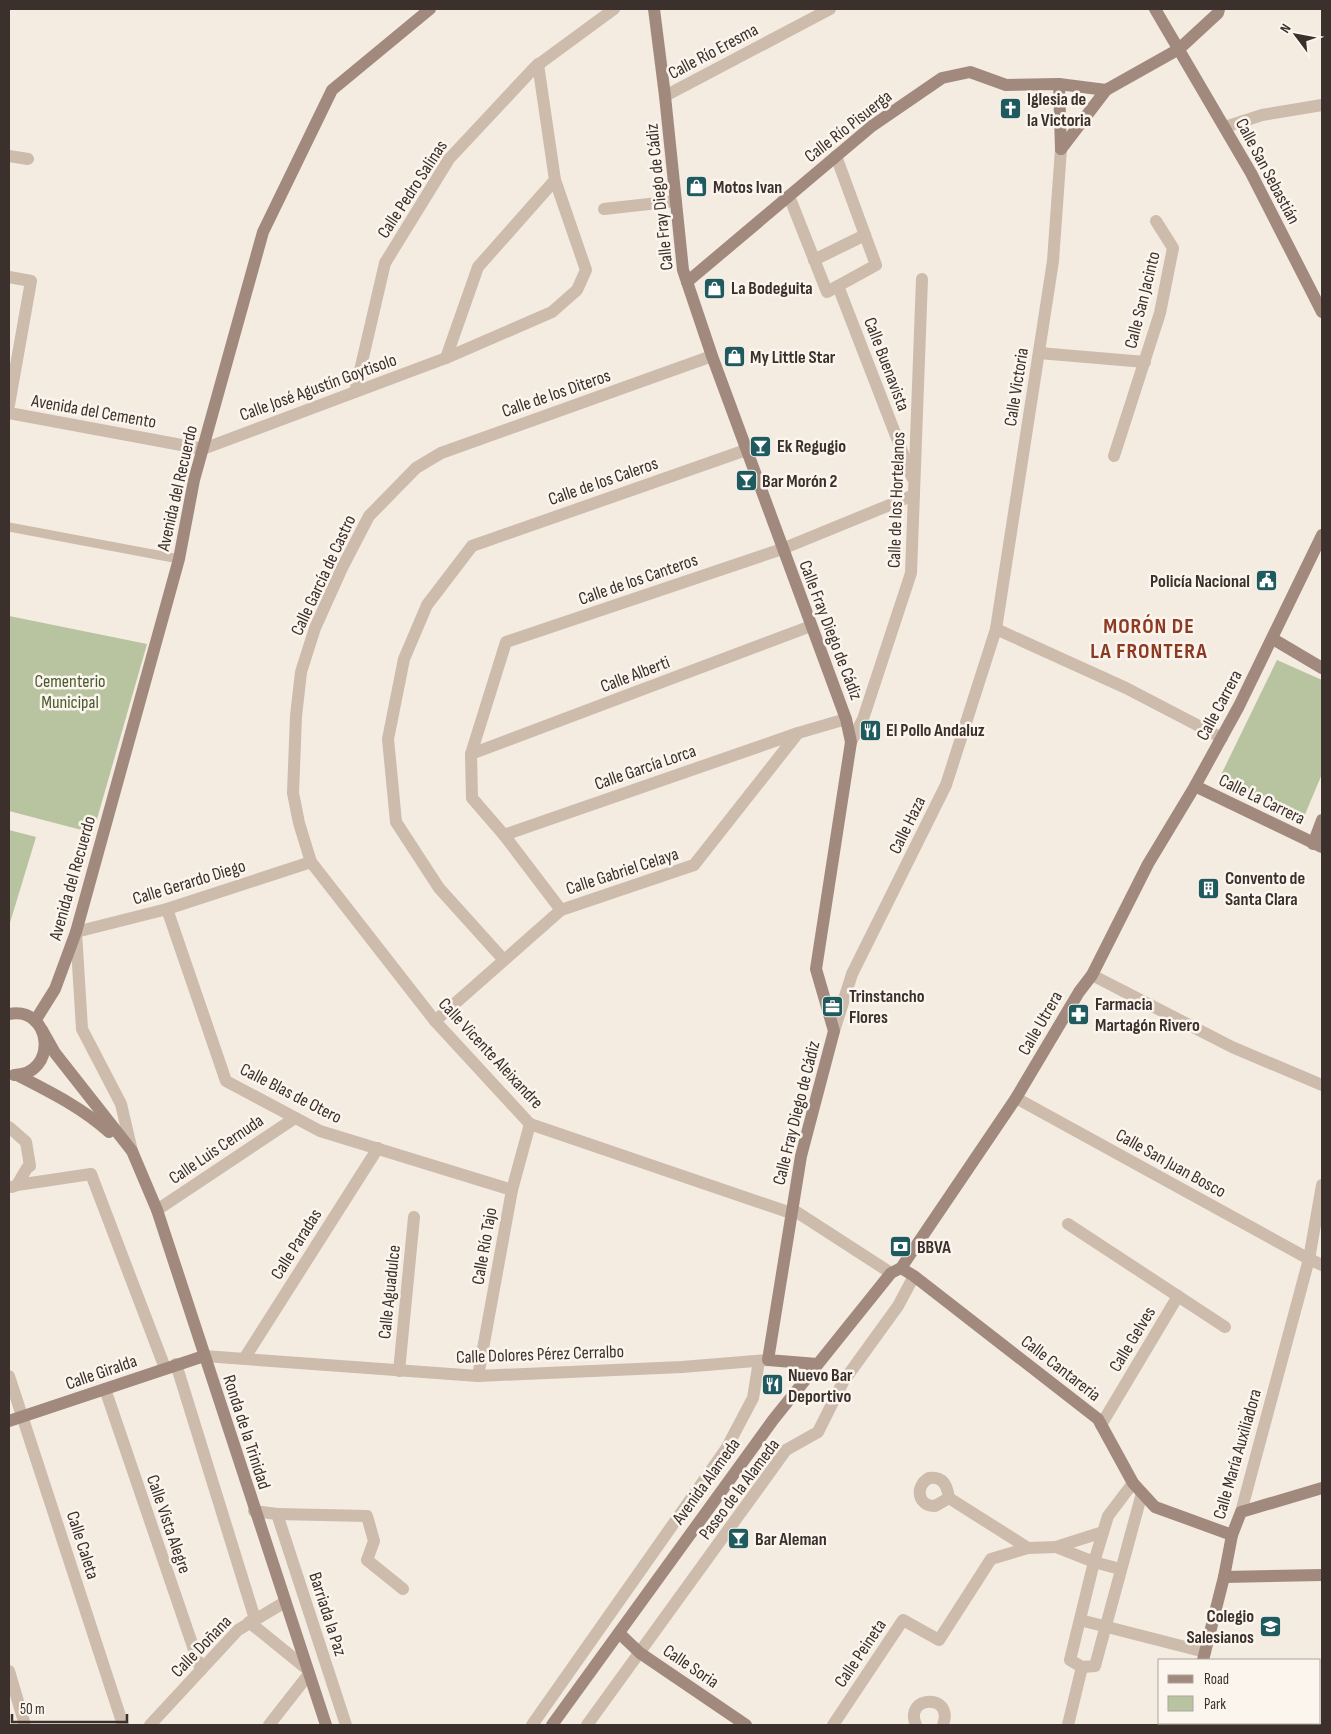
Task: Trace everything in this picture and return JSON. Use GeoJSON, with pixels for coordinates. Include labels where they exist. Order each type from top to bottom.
{"type":"FeatureCollection","features":[{"type":"Feature","properties":{"kind":"street","name":"Avenida del Recuerdo"},"geometry":{"type":"LineString","coordinates":[[38,1025],[55,989],[76,932],[179,559],[194,480],[263,232],[332,90],[430,9]]}},
{"type":"Feature","properties":{"kind":"street","name":"Calle Pedro Salinas"},"geometry":{"type":"LineString","coordinates":[[355,392],[386,263],[449,159],[538,64],[614,9]]}},
{"type":"Feature","properties":{"kind":"street","name":"Calle Fray Diego de Cádiz"},"geometry":{"type":"LineString","coordinates":[[654,9],[684,270],[687,282],[782,549],[846,719],[851,742],[816,969],[834,1031],[801,1156],[764,1361]]}},
{"type":"Feature","properties":{"kind":"street","name":"Calle Río Eresma"},"geometry":{"type":"LineString","coordinates":[[665,96],[830,9]]}},
{"type":"Feature","properties":{"kind":"street","name":"Calle San Sebastián"},"geometry":{"type":"LineString","coordinates":[[1155,9],[1251,173],[1322,312]]}},
{"type":"Feature","properties":{"kind":"street"},"geometry":{"type":"LineString","coordinates":[[1061,148],[1106,90],[1180,49],[1220,9]]}},
{"type":"Feature","properties":{"kind":"street","name":"Calle José Agustín Goytisolo"},"geometry":{"type":"LineString","coordinates":[[203,449],[446,358],[552,312],[577,290],[586,270],[555,180],[538,64]]}},
{"type":"Feature","properties":{"kind":"street","name":"Calle Río Pisuerga"},"geometry":{"type":"LineString","coordinates":[[687,282],[872,126],[942,78],[970,72],[1006,85],[1059,84],[1106,90]]}},
{"type":"Feature","properties":{"kind":"street"},"geometry":{"type":"LineString","coordinates":[[1059,84],[1061,148]]}},
{"type":"Feature","properties":{"kind":"street"},"geometry":{"type":"LineString","coordinates":[[1225,127],[1262,115],[1322,105]]}},
{"type":"Feature","properties":{"kind":"street","name":"Calle Victoria"},"geometry":{"type":"LineString","coordinates":[[996,629],[1054,261],[1061,148]]}},
{"type":"Feature","properties":{"kind":"street"},"geometry":{"type":"LineString","coordinates":[[9,156],[28,159]]}},
{"type":"Feature","properties":{"kind":"street"},"geometry":{"type":"LineString","coordinates":[[789,196],[827,292],[876,265],[836,156]]}},
{"type":"Feature","properties":{"kind":"street"},"geometry":{"type":"LineString","coordinates":[[446,358],[478,267],[555,180]]}},
{"type":"Feature","properties":{"kind":"street"},"geometry":{"type":"LineString","coordinates":[[604,209],[676,201]]}},
{"type":"Feature","properties":{"kind":"street","name":"Calle San Jacinto"},"geometry":{"type":"LineString","coordinates":[[1114,456],[1160,313],[1173,248],[1156,221]]}},
{"type":"Feature","properties":{"kind":"street"},"geometry":{"type":"LineString","coordinates":[[814,260],[866,235]]}},
{"type":"Feature","properties":{"kind":"street"},"geometry":{"type":"LineString","coordinates":[[9,277],[31,281],[9,405]]}},
{"type":"Feature","properties":{"kind":"street","name":"Calle de los Hortelanos"},"geometry":{"type":"LineString","coordinates":[[851,742],[863,719],[911,573],[922,279]]}},
{"type":"Feature","properties":{"kind":"street","name":"Calle Buenavista"},"geometry":{"type":"LineString","coordinates":[[838,286],[914,489]]}},
{"type":"Feature","properties":{"kind":"street","name":"Calle San Jacinto"},"geometry":{"type":"LineString","coordinates":[[1039,353],[1145,362]]}},
{"type":"Feature","properties":{"kind":"street","name":"Calle de los Diteros"},"geometry":{"type":"LineString","coordinates":[[416,468],[441,453],[478,439],[712,356]]}},
{"type":"Feature","properties":{"kind":"street","name":"Avenida del Cemento"},"geometry":{"type":"LineString","coordinates":[[9,413],[203,449]]}},
{"type":"Feature","properties":{"kind":"street","name":"Calle de los Caleros"},"geometry":{"type":"LineString","coordinates":[[503,960],[439,888],[396,822],[388,739],[404,659],[427,605],[472,546],[746,450]]}},
{"type":"Feature","properties":{"kind":"street","name":"Calle García de Castro"},"geometry":{"type":"LineString","coordinates":[[311,862],[299,823],[293,793],[296,716],[301,672],[315,628],[342,568],[369,516],[416,468]]}},
{"type":"Feature","properties":{"kind":"street","name":"Calle de los Canteros"},"geometry":{"type":"LineString","coordinates":[[471,754],[506,642],[782,549],[914,489]]}},
{"type":"Feature","properties":{"kind":"street","name":"Calle Carrera"},"geometry":{"type":"LineString","coordinates":[[1195,786],[1273,639],[1322,535]]}},
{"type":"Feature","properties":{"kind":"street","name":"Calle Alberti"},"geometry":{"type":"LineString","coordinates":[[471,754],[811,626]]}},
{"type":"Feature","properties":{"kind":"street"},"geometry":{"type":"LineString","coordinates":[[996,629],[1126,688],[1222,738]]}},
{"type":"Feature","properties":{"kind":"street","name":"Calle Haza"},"geometry":{"type":"LineString","coordinates":[[834,1031],[852,974],[946,785],[996,629]]}},
{"type":"Feature","properties":{"kind":"street"},"geometry":{"type":"LineString","coordinates":[[1273,639],[1322,668]]}},
{"type":"Feature","properties":{"kind":"street","name":"Calle García Lorca"},"geometry":{"type":"LineString","coordinates":[[504,835],[798,733],[846,719]]}},
{"type":"Feature","properties":{"kind":"street","name":"Calle Gabriel Celaya"},"geometry":{"type":"LineString","coordinates":[[435,1021],[561,910],[694,866],[798,733]]}},
{"type":"Feature","properties":{"kind":"street"},"geometry":{"type":"LineString","coordinates":[[471,754],[472,798],[504,835],[561,910]]}},
{"type":"Feature","properties":{"kind":"street","name":"Calle La Carrera"},"geometry":{"type":"LineString","coordinates":[[1195,786],[1318,846]]}},
{"type":"Feature","properties":{"kind":"street","name":"Calle Utrera"},"geometry":{"type":"LineString","coordinates":[[896,1270],[1016,1098],[1078,992],[1092,975],[1148,864],[1195,786]]}},
{"type":"Feature","properties":{"kind":"street"},"geometry":{"type":"LineString","coordinates":[[1318,846],[1322,820]]}},
{"type":"Feature","properties":{"kind":"street","name":"Calle Gerardo Diego"},"geometry":{"type":"LineString","coordinates":[[76,932],[168,909],[311,862]]}},
{"type":"Feature","properties":{"kind":"street","name":"Calle Vicente Aleixandre"},"geometry":{"type":"LineString","coordinates":[[311,862],[435,1021],[530,1124],[791,1211],[896,1270]]}},
{"type":"Feature","properties":{"kind":"street","name":"Calle Blas de Otero"},"geometry":{"type":"LineString","coordinates":[[168,909],[226,1081],[320,1131],[512,1190]]}},
{"type":"Feature","properties":{"kind":"street"},"geometry":{"type":"LineString","coordinates":[[76,932],[82,1030],[121,1104],[132,1152]]}},
{"type":"Feature","properties":{"kind":"street"},"geometry":{"type":"LineString","coordinates":[[1092,975],[1232,1047],[1322,1085]]}},
{"type":"Feature","properties":{"kind":"street"},"geometry":{"type":"LineString","coordinates":[[10,1013],[21,1014],[38,1025],[45,1045],[42,1059],[35,1067],[27,1073],[13,1075]]}},
{"type":"Feature","properties":{"kind":"street","name":"Ronda de la Trinidad"},"geometry":{"type":"LineString","coordinates":[[38,1025],[55,1053],[132,1152],[157,1210],[254,1511],[326,1725]]}},
{"type":"Feature","properties":{"kind":"street","name":"Ronda de la Trinidad"},"geometry":{"type":"LineString","coordinates":[[13,1075],[67,1100],[96,1120],[132,1152]]}},
{"type":"Feature","properties":{"kind":"street","name":"Calle San Juan Bosco"},"geometry":{"type":"LineString","coordinates":[[1016,1098],[1322,1265]]}},
{"type":"Feature","properties":{"kind":"street","name":"Calle Luis Cernuda"},"geometry":{"type":"LineString","coordinates":[[157,1210],[295,1118]]}},
{"type":"Feature","properties":{"kind":"street","name":"Calle Río Tajo"},"geometry":{"type":"LineString","coordinates":[[478,1376],[512,1190],[530,1124]]}},
{"type":"Feature","properties":{"kind":"street"},"geometry":{"type":"LineString","coordinates":[[9,1127],[26,1142],[30,1166],[13,1186]]}},
{"type":"Feature","properties":{"kind":"street","name":"Calle Paradas"},"geometry":{"type":"LineString","coordinates":[[244,1359],[378,1148]]}},
{"type":"Feature","properties":{"kind":"street"},"geometry":{"type":"LineString","coordinates":[[13,1186],[91,1174],[170,1366],[252,1620],[308,1671],[269,1725]]}},
{"type":"Feature","properties":{"kind":"street","name":"Calle María Auxiliadora"},"geometry":{"type":"LineString","coordinates":[[1204,1656],[1224,1577],[1232,1535],[1241,1512],[1309,1259],[1322,1185]]}},
{"type":"Feature","properties":{"kind":"street","name":"Calle Aguadulce"},"geometry":{"type":"LineString","coordinates":[[399,1370],[414,1217]]}},
{"type":"Feature","properties":{"kind":"street"},"geometry":{"type":"LineString","coordinates":[[1068,1224],[1225,1327]]}},
{"type":"Feature","properties":{"kind":"street","name":"Calle Cantareria"},"geometry":{"type":"LineString","coordinates":[[896,1270],[914,1276],[1098,1419],[1138,1488],[1155,1507],[1232,1535]]}},
{"type":"Feature","properties":{"kind":"street","name":"Avenida Alameda"},"geometry":{"type":"LineString","coordinates":[[552,1725],[773,1420],[896,1270]]}},
{"type":"Feature","properties":{"kind":"street","name":"Paseo de la Alameda"},"geometry":{"type":"LineString","coordinates":[[587,1725],[786,1450],[818,1432],[843,1382],[898,1306],[914,1276]]}},
{"type":"Feature","properties":{"kind":"street","name":"Calle Gelves"},"geometry":{"type":"LineString","coordinates":[[1101,1425],[1178,1296]]}},
{"type":"Feature","properties":{"kind":"street","name":"Calle Dolores Pérez Cerralbo"},"geometry":{"type":"LineString","coordinates":[[204,1356],[478,1376],[764,1361],[817,1364]]}},
{"type":"Feature","properties":{"kind":"street","name":"Calle Giralda"},"geometry":{"type":"LineString","coordinates":[[9,1421],[204,1356]]}},
{"type":"Feature","properties":{"kind":"street","name":"Paseo de la Alameda"},"geometry":{"type":"LineString","coordinates":[[532,1725],[726,1449],[753,1398],[764,1361]]}},
{"type":"Feature","properties":{"kind":"street","name":"Calle Caleta"},"geometry":{"type":"LineString","coordinates":[[9,1376],[124,1725]]}},
{"type":"Feature","properties":{"kind":"street","name":"Calle Vista Alegre"},"geometry":{"type":"LineString","coordinates":[[105,1389],[201,1670]]}},
{"type":"Feature","properties":{"kind":"street"},"geometry":{"type":"LineString","coordinates":[[1138,1488],[1106,1627],[1095,1666],[1082,1667],[1070,1660],[1094,1562],[1108,1516],[1138,1488]]}},
{"type":"Feature","properties":{"kind":"street"},"geometry":{"type":"LineString","coordinates":[[1241,1512],[1322,1488]]}},
{"type":"Feature","properties":{"kind":"street"},"geometry":{"type":"LineString","coordinates":[[949,1498],[1028,1548]]}},
{"type":"Feature","properties":{"kind":"street"},"geometry":{"type":"LineString","coordinates":[[254,1511],[276,1514],[367,1516],[374,1541],[367,1560],[403,1589]]}},
{"type":"Feature","properties":{"kind":"street","name":"Barriada la Paz"},"geometry":{"type":"LineString","coordinates":[[276,1514],[346,1725]]}},
{"type":"Feature","properties":{"kind":"street"},"geometry":{"type":"LineString","coordinates":[[1056,1546],[1103,1532]]}},
{"type":"Feature","properties":{"kind":"street"},"geometry":{"type":"LineString","coordinates":[[1056,1546],[1094,1562],[1120,1568]]}},
{"type":"Feature","properties":{"kind":"street","name":"Calle Peineta"},"geometry":{"type":"LineString","coordinates":[[833,1725],[903,1620],[939,1640],[991,1560],[1028,1548],[1056,1546]]}},
{"type":"Feature","properties":{"kind":"street"},"geometry":{"type":"LineString","coordinates":[[1224,1577],[1322,1575]]}},
{"type":"Feature","properties":{"kind":"street","name":"Calle Doñana"},"geometry":{"type":"LineString","coordinates":[[150,1725],[238,1630],[285,1602]]}},
{"type":"Feature","properties":{"kind":"street"},"geometry":{"type":"LineString","coordinates":[[1080,1620],[1204,1656]]}},
{"type":"Feature","properties":{"kind":"street","name":"Calle Soria"},"geometry":{"type":"LineString","coordinates":[[619,1633],[640,1653],[746,1725]]}},
{"type":"Feature","properties":{"kind":"street"},"geometry":{"type":"LineString","coordinates":[[1068,1725],[1082,1667]]}},
{"type":"Feature","properties":{"kind":"street"},"geometry":{"type":"LineString","coordinates":[[9,1671],[25,1725]]}},
{"type":"Feature","properties":{"kind":"street"},"geometry":{"type":"LineString","coordinates":[[916,1725],[913,1719],[916,1709],[930,1701],[944,1709],[944,1725]]}},
{"type":"Feature","properties":{"kind":"lane"},"geometry":{"type":"LineString","coordinates":[[9,527],[179,559]]}},
{"type":"Feature","properties":{"kind":"green space","name":"Cementerio Municipal"},"geometry":{"type":"Polygon","coordinates":[[[9,616],[147,644],[93,833],[9,811],[9,616]]]}},
{"type":"Feature","properties":{"kind":"green space"},"geometry":{"type":"Polygon","coordinates":[[[1277,660],[1322,680],[1322,774],[1303,819],[1218,781],[1277,660]]]}},
{"type":"Feature","properties":{"kind":"green space"},"geometry":{"type":"Polygon","coordinates":[[[9,830],[36,837],[9,926],[9,830]]]}},
{"type":"Feature","properties":{"kind":"place","name":"Iglesia de la Victoria"},"geometry":{"type":"Point","coordinates":[1011,109]}},
{"type":"Feature","properties":{"kind":"place","name":"Motos Ivan"},"geometry":{"type":"Point","coordinates":[697,187]}},
{"type":"Feature","properties":{"kind":"place","name":"La Bodeguita"},"geometry":{"type":"Point","coordinates":[715,288]}},
{"type":"Feature","properties":{"kind":"place","name":"My Little Star"},"geometry":{"type":"Point","coordinates":[734,357]}},
{"type":"Feature","properties":{"kind":"place","name":"Ek Regugio"},"geometry":{"type":"Point","coordinates":[761,446]}},
{"type":"Feature","properties":{"kind":"place","name":"Bar Morón 2"},"geometry":{"type":"Point","coordinates":[746,481]}},
{"type":"Feature","properties":{"kind":"place","name":"Policía Nacional"},"geometry":{"type":"Point","coordinates":[1266,581]}},
{"type":"Feature","properties":{"kind":"place","name":"El Pollo Andaluz"},"geometry":{"type":"Point","coordinates":[870,730]}},
{"type":"Feature","properties":{"kind":"place","name":"Convento de Santa Clara"},"geometry":{"type":"Point","coordinates":[1209,888]}},
{"type":"Feature","properties":{"kind":"place","name":"Trinstancho Flores"},"geometry":{"type":"Point","coordinates":[833,1006]}},
{"type":"Feature","properties":{"kind":"place","name":"Farmacia Martagón Rivero"},"geometry":{"type":"Point","coordinates":[1079,1014]}},
{"type":"Feature","properties":{"kind":"place","name":"BBVA"},"geometry":{"type":"Point","coordinates":[901,1247]}},
{"type":"Feature","properties":{"kind":"place","name":"Nuevo Bar Deportivo"},"geometry":{"type":"Point","coordinates":[772,1385]}},
{"type":"Feature","properties":{"kind":"place","name":"Bar Aleman"},"geometry":{"type":"Point","coordinates":[739,1539]}},
{"type":"Feature","properties":{"kind":"place","name":"Colegio Salesianos"},"geometry":{"type":"Point","coordinates":[1270,1626]}},
{"type":"Feature","properties":{"kind":"district","name":"MORÓN DE LA FRONTERA"},"geometry":{"type":"Point","coordinates":[1149,638]}}]}
